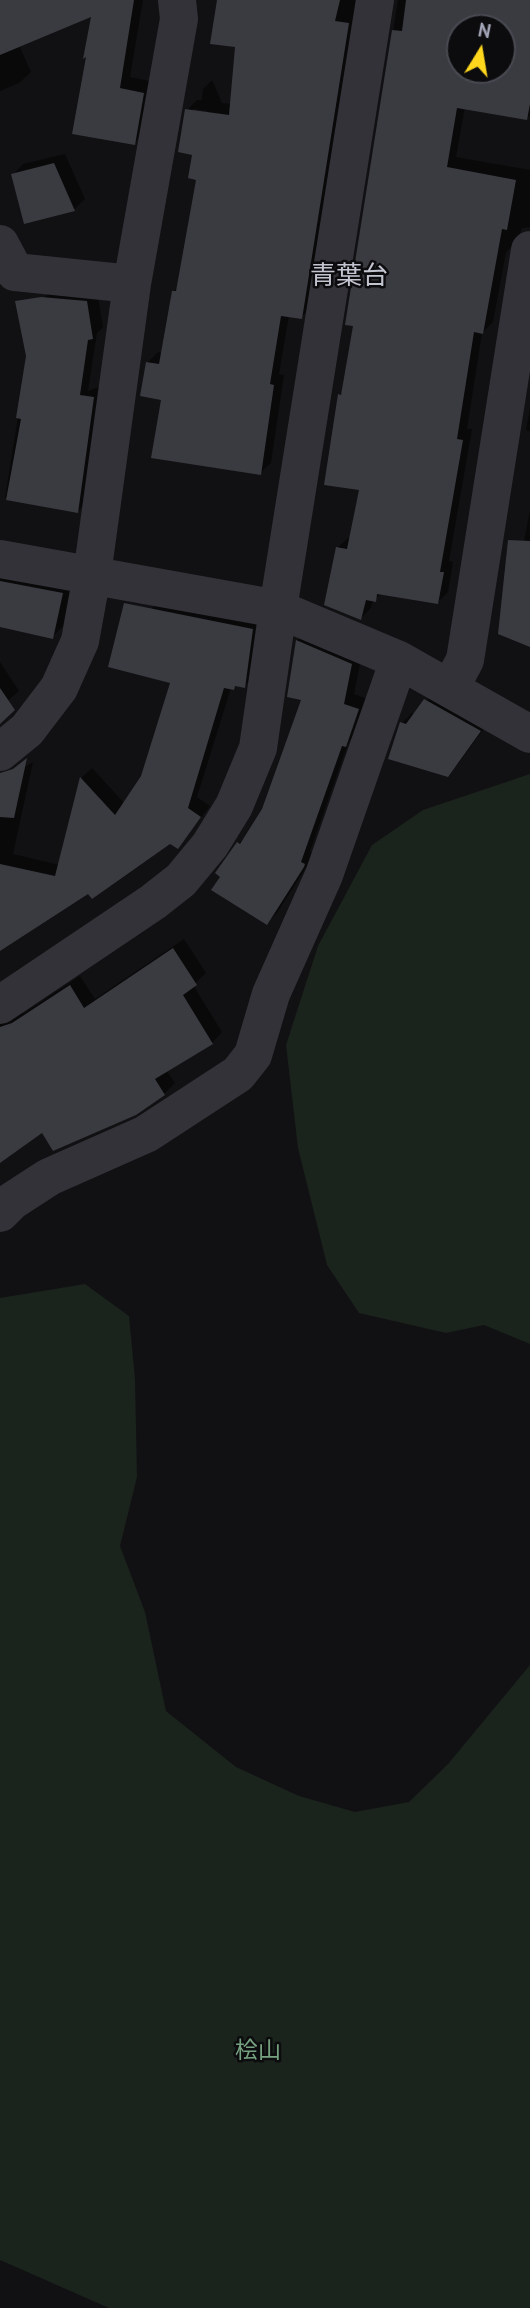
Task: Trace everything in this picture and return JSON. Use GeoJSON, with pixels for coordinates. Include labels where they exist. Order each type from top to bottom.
{"type":"FeatureCollection","features":[{"type":"Feature","properties":{"kind":"street"},"geometry":{"type":"LineString","coordinates":[[0,752],[27,730],[59,688],[80,641],[92,575],[132,284],[179,19],[177,0]]}},
{"type":"Feature","properties":{"kind":"street"},"geometry":{"type":"LineString","coordinates":[[0,1005],[153,902],[181,880],[210,845],[234,806],[258,748],[375,0]]}},
{"type":"Feature","properties":{"kind":"street"},"geometry":{"type":"LineString","coordinates":[[450,688],[465,660],[530,250]]}},
{"type":"Feature","properties":{"kind":"street"},"geometry":{"type":"LineString","coordinates":[[5,266],[132,284]]}},
{"type":"Feature","properties":{"kind":"street"},"geometry":{"type":"LineString","coordinates":[[0,559],[278,609],[398,660],[530,734]]}},
{"type":"Feature","properties":{"kind":"street"},"geometry":{"type":"LineString","coordinates":[[0,1213],[12,1201],[49,1177],[146,1134],[238,1074],[253,1055],[271,994],[324,875],[398,660]]}},
{"type":"Feature","properties":{"kind":"green space"},"geometry":{"type":"Polygon","coordinates":[[[530,774],[530,1344],[484,1325],[446,1333],[359,1313],[327,1265],[298,1148],[286,1045],[318,946],[372,845],[423,810],[530,774]]]}},
{"type":"Feature","properties":{"kind":"green space","name":"桧山"},"geometry":{"type":"Polygon","coordinates":[[[85,1284],[129,1316],[135,1379],[137,1477],[120,1546],[145,1612],[166,1711],[236,1767],[299,1796],[355,1812],[409,1802],[448,1764],[530,1665],[530,2308],[109,2308],[0,2260],[0,1298],[85,1284]]]}},
{"type":"Feature","properties":{"kind":"building"},"geometry":{"type":"Polygon","coordinates":[[[0,0],[134,0],[120,88],[144,93],[135,145],[72,134],[91,17],[0,55],[0,0]]]}},
{"type":"Feature","properties":{"kind":"building"},"geometry":{"type":"Polygon","coordinates":[[[217,0],[340,0],[335,21],[349,23],[302,319],[281,316],[270,384],[274,385],[261,475],[151,458],[161,400],[140,396],[146,362],[159,364],[172,291],[176,291],[196,180],[188,178],[192,155],[178,152],[185,109],[229,115],[235,47],[210,44],[217,0]]]}},
{"type":"Feature","properties":{"kind":"building"},"geometry":{"type":"Polygon","coordinates":[[[406,0],[530,0],[530,104],[527,120],[457,108],[447,167],[516,180],[507,230],[502,229],[483,334],[474,332],[457,439],[463,440],[440,572],[444,572],[438,604],[377,594],[376,602],[366,600],[361,620],[324,605],[336,547],[347,549],[359,490],[324,485],[338,394],[341,395],[353,326],[345,325],[392,30],[402,31],[406,0]]]}},
{"type":"Feature","properties":{"kind":"building"},"geometry":{"type":"Polygon","coordinates":[[[54,163],[75,211],[24,224],[11,174],[54,163]]]}},
{"type":"Feature","properties":{"kind":"building"},"geometry":{"type":"Polygon","coordinates":[[[41,297],[87,301],[93,339],[88,340],[80,395],[94,397],[78,513],[6,500],[21,419],[16,418],[26,356],[15,301],[41,297]]]}},
{"type":"Feature","properties":{"kind":"building"},"geometry":{"type":"Polygon","coordinates":[[[508,540],[530,541],[530,647],[498,634],[508,540]]]}},
{"type":"Feature","properties":{"kind":"building"},"geometry":{"type":"Polygon","coordinates":[[[0,581],[63,593],[53,639],[0,627],[0,581]]]}},
{"type":"Feature","properties":{"kind":"building"},"geometry":{"type":"Polygon","coordinates":[[[124,603],[253,629],[245,688],[224,688],[188,808],[201,817],[178,849],[170,844],[92,899],[88,894],[0,951],[0,864],[55,876],[80,777],[115,815],[141,776],[170,683],[108,667],[124,603]]]}},
{"type":"Feature","properties":{"kind":"building"},"geometry":{"type":"Polygon","coordinates":[[[296,640],[352,664],[344,704],[359,709],[346,747],[342,746],[301,862],[305,864],[304,867],[267,925],[211,890],[220,877],[215,873],[237,842],[240,844],[262,809],[301,700],[287,697],[296,640]]]}},
{"type":"Feature","properties":{"kind":"building"},"geometry":{"type":"Polygon","coordinates":[[[0,688],[15,710],[0,724],[0,688]]]}},
{"type":"Feature","properties":{"kind":"building"},"geometry":{"type":"Polygon","coordinates":[[[424,699],[481,731],[448,777],[388,759],[400,722],[406,724],[424,699]]]}},
{"type":"Feature","properties":{"kind":"building"},"geometry":{"type":"Polygon","coordinates":[[[27,758],[14,818],[0,817],[0,773],[13,769],[27,758]]]}},
{"type":"Feature","properties":{"kind":"building"},"geometry":{"type":"Polygon","coordinates":[[[173,948],[197,985],[183,995],[213,1044],[155,1079],[165,1095],[136,1115],[53,1151],[42,1133],[0,1163],[0,1027],[12,1023],[70,985],[84,1008],[173,948]]]}},
{"type":"Feature","properties":{"kind":"district","name":"青葉台"},"geometry":{"type":"Point","coordinates":[349,277]}}]}
